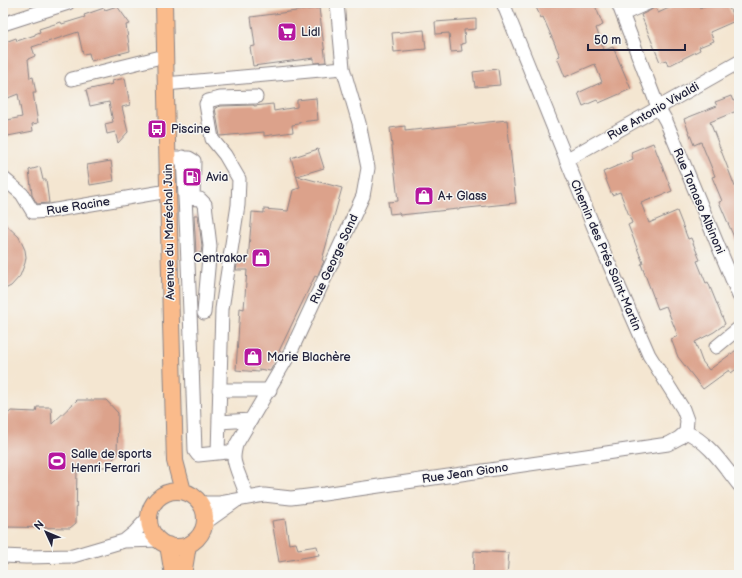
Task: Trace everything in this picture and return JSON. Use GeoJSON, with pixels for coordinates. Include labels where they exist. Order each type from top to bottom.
{"type":"FeatureCollection","features":[{"type":"Feature","properties":{"kind":"main road","name":"Avenue du Maréchal Juin"},"geometry":{"type":"LineString","coordinates":[[164,3],[175,461],[182,491]]}},
{"type":"Feature","properties":{"kind":"main road","name":"Avenue du Maréchal Juin"},"geometry":{"type":"LineString","coordinates":[[165,494],[175,461]]}},
{"type":"Feature","properties":{"kind":"main road"},"geometry":{"type":"LineString","coordinates":[[174,491],[182,491],[196,498],[200,503],[204,509],[205,523],[199,536],[188,545],[174,546],[164,543],[153,533],[150,525],[150,516],[155,503],[165,494],[174,491]]}},
{"type":"Feature","properties":{"kind":"main road"},"geometry":{"type":"LineString","coordinates":[[164,543],[173,575]]}},
{"type":"Feature","properties":{"kind":"main road"},"geometry":{"type":"LineString","coordinates":[[183,575],[188,545]]}},
{"type":"Feature","properties":{"kind":"street"},"geometry":{"type":"LineString","coordinates":[[3,24],[68,3]]}},
{"type":"Feature","properties":{"kind":"street","name":"Rue George Sand"},"geometry":{"type":"LineString","coordinates":[[235,452],[236,445],[270,390],[290,353],[363,196],[368,168],[359,123],[343,68],[337,3]]}},
{"type":"Feature","properties":{"kind":"street","name":"Chemin des Prés Saint-Martin"},"geometry":{"type":"LineString","coordinates":[[503,3],[603,250],[649,355],[683,409],[687,420],[686,432]]}},
{"type":"Feature","properties":{"kind":"street"},"geometry":{"type":"LineString","coordinates":[[620,9],[648,3]]}},
{"type":"Feature","properties":{"kind":"street","name":"Rue Tomaso Albinoni"},"geometry":{"type":"LineString","coordinates":[[620,9],[658,107],[666,121],[739,296]]}},
{"type":"Feature","properties":{"kind":"street"},"geometry":{"type":"LineString","coordinates":[[72,79],[165,56]]}},
{"type":"Feature","properties":{"kind":"street","name":"Rue Antonio Vivaldi"},"geometry":{"type":"LineString","coordinates":[[566,160],[739,62]]}},
{"type":"Feature","properties":{"kind":"street"},"geometry":{"type":"LineString","coordinates":[[165,84],[343,68]]}},
{"type":"Feature","properties":{"kind":"street"},"geometry":{"type":"LineString","coordinates":[[218,453],[222,309],[238,205],[239,179],[225,155],[212,139],[206,104],[208,101],[220,98],[256,97]]}},
{"type":"Feature","properties":{"kind":"street"},"geometry":{"type":"LineString","coordinates":[[167,159],[183,157],[194,161],[189,198],[188,266],[195,451],[198,455],[235,452],[235,463],[245,488],[243,498]]}},
{"type":"Feature","properties":{"kind":"street","name":"Rue Racine"},"geometry":{"type":"LineString","coordinates":[[3,178],[22,194],[33,212],[50,211],[168,191]]}},
{"type":"Feature","properties":{"kind":"street"},"geometry":{"type":"LineString","coordinates":[[189,198],[200,198],[205,204],[210,246],[204,313]]}},
{"type":"Feature","properties":{"kind":"street"},"geometry":{"type":"LineString","coordinates":[[188,266],[209,265]]}},
{"type":"Feature","properties":{"kind":"street"},"geometry":{"type":"LineString","coordinates":[[171,322],[222,309]]}},
{"type":"Feature","properties":{"kind":"street"},"geometry":{"type":"LineString","coordinates":[[716,347],[739,328]]}},
{"type":"Feature","properties":{"kind":"street"},"geometry":{"type":"LineString","coordinates":[[219,390],[270,390]]}},
{"type":"Feature","properties":{"kind":"street"},"geometry":{"type":"LineString","coordinates":[[219,422],[251,420]]}},
{"type":"Feature","properties":{"kind":"street"},"geometry":{"type":"LineString","coordinates":[[686,432],[696,437],[713,451],[739,485]]}},
{"type":"Feature","properties":{"kind":"street","name":"Rue Jean Giono"},"geometry":{"type":"LineString","coordinates":[[200,503],[220,503],[264,495],[291,498],[324,494],[668,444],[686,432]]}},
{"type":"Feature","properties":{"kind":"street","name":"Rue Jean Giono"},"geometry":{"type":"LineString","coordinates":[[205,523],[243,498]]}},
{"type":"Feature","properties":{"kind":"street"},"geometry":{"type":"LineString","coordinates":[[124,541],[150,516]]}},
{"type":"Feature","properties":{"kind":"street"},"geometry":{"type":"LineString","coordinates":[[3,556],[73,556],[124,541],[164,543]]}},
{"type":"Feature","properties":{"kind":"building"},"geometry":{"type":"Polygon","coordinates":[[[534,3],[594,3],[603,25],[596,28],[604,50],[613,47],[631,89],[599,103],[597,100],[583,106],[578,93],[602,82],[595,64],[565,77],[557,57],[560,56],[543,17],[541,18],[534,3]]]}},
{"type":"Feature","properties":{"kind":"building"},"geometry":{"type":"Polygon","coordinates":[[[680,3],[698,3],[700,8],[712,3],[727,3],[735,21],[710,32],[714,41],[699,47],[700,50],[668,66],[666,60],[660,62],[641,15],[655,7],[658,13],[680,3]]]}},
{"type":"Feature","properties":{"kind":"building"},"geometry":{"type":"Polygon","coordinates":[[[117,6],[130,24],[126,25],[130,51],[91,61],[89,53],[83,54],[78,32],[32,47],[35,56],[28,59],[30,78],[33,77],[36,93],[33,93],[38,123],[32,124],[33,131],[3,137],[3,121],[22,117],[18,94],[3,100],[3,43],[16,38],[17,41],[35,35],[40,32],[39,29],[61,22],[62,24],[85,17],[84,15],[104,8],[105,10],[117,6]]]}},
{"type":"Feature","properties":{"kind":"building","name":"Lidl"},"geometry":{"type":"Polygon","coordinates":[[[319,8],[326,62],[314,63],[314,58],[253,66],[250,47],[255,46],[251,17],[319,8]]]}},
{"type":"Feature","properties":{"kind":"building"},"geometry":{"type":"Polygon","coordinates":[[[476,19],[476,29],[464,30],[465,43],[461,44],[462,51],[451,52],[449,33],[436,34],[435,22],[476,19]]]}},
{"type":"Feature","properties":{"kind":"building"},"geometry":{"type":"Polygon","coordinates":[[[424,30],[426,49],[394,52],[392,33],[424,30]]]}},
{"type":"Feature","properties":{"kind":"building"},"geometry":{"type":"Polygon","coordinates":[[[498,69],[500,85],[475,87],[473,72],[498,69]]]}},
{"type":"Feature","properties":{"kind":"building"},"geometry":{"type":"Polygon","coordinates":[[[125,78],[130,105],[122,107],[128,132],[118,143],[115,132],[107,134],[105,124],[113,122],[109,102],[90,106],[86,90],[113,84],[112,81],[125,78]]]}},
{"type":"Feature","properties":{"kind":"building"},"geometry":{"type":"Polygon","coordinates":[[[731,96],[733,101],[739,99],[739,110],[710,122],[739,197],[739,249],[719,202],[722,201],[712,177],[715,176],[701,142],[694,145],[684,119],[717,106],[715,102],[731,96]]]}},
{"type":"Feature","properties":{"kind":"building"},"geometry":{"type":"Polygon","coordinates":[[[316,98],[318,120],[299,122],[299,124],[292,125],[293,132],[264,136],[264,132],[220,136],[215,108],[221,106],[254,106],[273,104],[274,111],[297,107],[297,100],[316,98]]]}},
{"type":"Feature","properties":{"kind":"building"},"geometry":{"type":"Polygon","coordinates":[[[507,120],[516,203],[400,215],[399,213],[390,214],[388,202],[398,201],[390,128],[405,126],[405,131],[507,120]]]}},
{"type":"Feature","properties":{"kind":"building"},"geometry":{"type":"Polygon","coordinates":[[[653,143],[672,191],[641,203],[649,223],[677,211],[688,239],[691,238],[700,260],[697,261],[706,283],[708,282],[725,324],[714,332],[695,342],[702,361],[709,370],[739,348],[739,367],[731,373],[729,370],[703,389],[678,357],[671,339],[678,336],[666,306],[658,309],[641,264],[643,263],[628,225],[632,223],[620,192],[612,195],[603,172],[633,159],[631,152],[653,143]]]}},
{"type":"Feature","properties":{"kind":"building"},"geometry":{"type":"Polygon","coordinates":[[[318,149],[324,168],[297,176],[342,188],[322,260],[324,261],[317,277],[315,276],[279,351],[281,352],[270,371],[259,369],[259,372],[236,370],[240,308],[244,309],[247,270],[236,270],[238,260],[248,261],[252,212],[264,213],[264,209],[288,211],[293,190],[300,188],[291,158],[318,149]]]}},
{"type":"Feature","properties":{"kind":"building"},"geometry":{"type":"Polygon","coordinates":[[[111,161],[114,181],[90,185],[87,165],[111,161]]]}},
{"type":"Feature","properties":{"kind":"building"},"geometry":{"type":"Polygon","coordinates":[[[40,167],[43,180],[46,180],[49,203],[37,204],[32,195],[29,170],[40,167]]]}},
{"type":"Feature","properties":{"kind":"building"},"geometry":{"type":"Polygon","coordinates":[[[194,215],[198,215],[202,246],[201,253],[196,253],[194,215]]]}},
{"type":"Feature","properties":{"kind":"building"},"geometry":{"type":"Polygon","coordinates":[[[3,222],[19,237],[25,250],[26,257],[20,276],[11,286],[3,290],[3,222]]]}},
{"type":"Feature","properties":{"kind":"building","name":"Salle de sports Henri Ferrari"},"geometry":{"type":"Polygon","coordinates":[[[77,400],[106,400],[118,413],[117,455],[105,467],[77,467],[76,523],[70,528],[3,527],[3,418],[11,411],[36,412],[37,407],[51,407],[52,424],[77,400]]]}},
{"type":"Feature","properties":{"kind":"building"},"geometry":{"type":"Polygon","coordinates":[[[285,519],[289,544],[296,543],[298,549],[317,546],[319,555],[279,562],[272,521],[285,519]]]}},
{"type":"Feature","properties":{"kind":"building"},"geometry":{"type":"Polygon","coordinates":[[[474,551],[509,553],[507,575],[473,575],[474,551]]]}},
{"type":"Feature","properties":{"kind":"place","name":"Lidl"},"geometry":{"type":"Point","coordinates":[287,32]}},
{"type":"Feature","properties":{"kind":"place","name":"Piscine"},"geometry":{"type":"Point","coordinates":[157,129]}},
{"type":"Feature","properties":{"kind":"place","name":"Avia"},"geometry":{"type":"Point","coordinates":[192,177]}},
{"type":"Feature","properties":{"kind":"place","name":"A+ Glass"},"geometry":{"type":"Point","coordinates":[424,196]}},
{"type":"Feature","properties":{"kind":"place","name":"Centrakor"},"geometry":{"type":"Point","coordinates":[261,258]}},
{"type":"Feature","properties":{"kind":"place","name":"Marie Blachère"},"geometry":{"type":"Point","coordinates":[253,357]}},
{"type":"Feature","properties":{"kind":"place","name":"Salle de sports Henri Ferrari"},"geometry":{"type":"Point","coordinates":[57,461]}}]}
